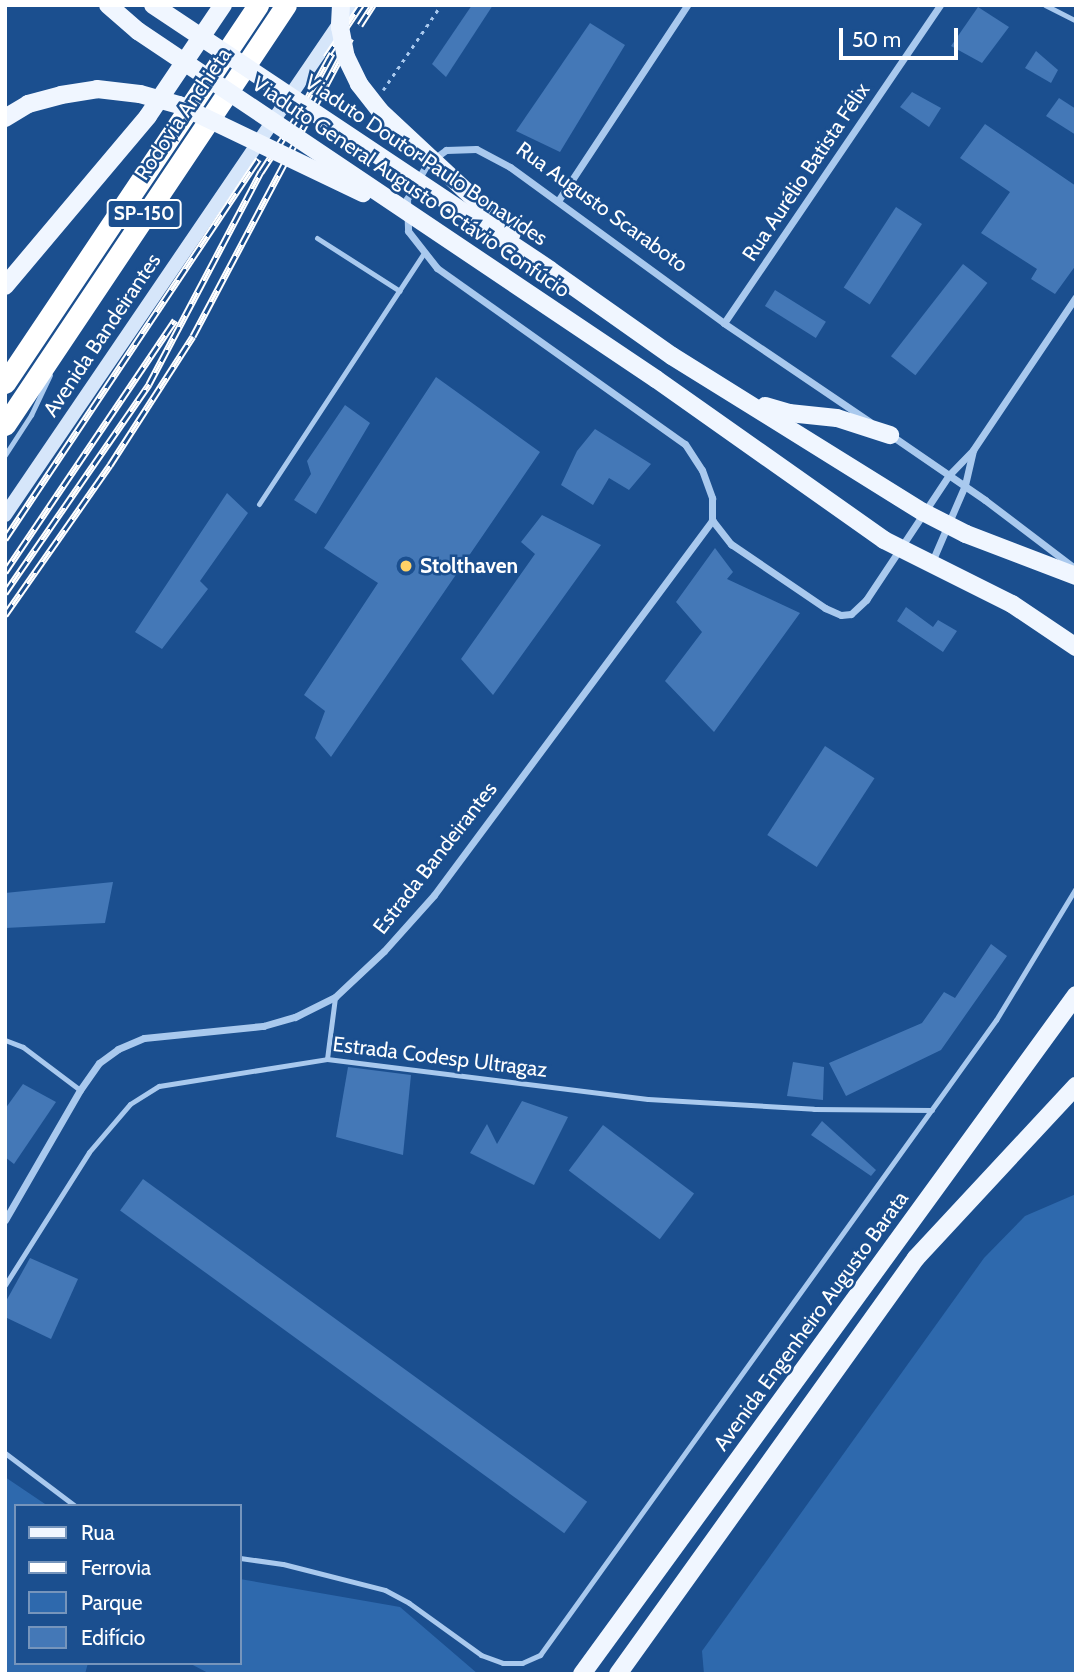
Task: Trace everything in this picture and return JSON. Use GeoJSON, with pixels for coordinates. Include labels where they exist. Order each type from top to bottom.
{"type":"FeatureCollection","features":[{"type":"Feature","properties":{"kind":"highway","name":"Rodovia Anchieta"},"geometry":{"type":"LineString","coordinates":[[5,383],[258,5]]}},
{"type":"Feature","properties":{"kind":"highway","name":"Rodovia Anchieta"},"geometry":{"type":"LineString","coordinates":[[5,425],[286,5]]}},
{"type":"Feature","properties":{"kind":"main road","name":"Viaduto General Augusto Octávio Confúcio"},"geometry":{"type":"LineString","coordinates":[[108,5],[138,31],[656,379],[901,549]]}},
{"type":"Feature","properties":{"kind":"main road","name":"Viaduto Doutor Paulo Bonavides"},"geometry":{"type":"LineString","coordinates":[[153,5],[550,270],[672,356],[742,398]]}},
{"type":"Feature","properties":{"kind":"main road"},"geometry":{"type":"LineString","coordinates":[[5,286],[148,116],[223,5]]}},
{"type":"Feature","properties":{"kind":"main road"},"geometry":{"type":"LineString","coordinates":[[341,5],[340,27],[345,57],[359,84],[380,111],[550,270]]}},
{"type":"Feature","properties":{"kind":"main road","name":"Avenida Bandeirantes"},"geometry":{"type":"LineString","coordinates":[[5,515],[352,5]]}},
{"type":"Feature","properties":{"kind":"main road"},"geometry":{"type":"LineString","coordinates":[[5,118],[28,104],[61,95],[97,89],[140,94],[179,105],[416,219]]}},
{"type":"Feature","properties":{"kind":"main road"},"geometry":{"type":"LineString","coordinates":[[742,398],[789,413],[837,418],[890,435]]}},
{"type":"Feature","properties":{"kind":"main road"},"geometry":{"type":"LineString","coordinates":[[742,398],[923,512],[948,525],[1076,576]]}},
{"type":"Feature","properties":{"kind":"main road"},"geometry":{"type":"LineString","coordinates":[[901,549],[1012,604],[1076,647]]}},
{"type":"Feature","properties":{"kind":"main road","name":"Avenida Engenheiro Augusto Barata"},"geometry":{"type":"LineString","coordinates":[[582,1674],[1076,995]]}},
{"type":"Feature","properties":{"kind":"main road"},"geometry":{"type":"LineString","coordinates":[[618,1674],[908,1268],[958,1209],[1076,1086]]}},
{"type":"Feature","properties":{"kind":"street"},"geometry":{"type":"LineString","coordinates":[[558,201],[687,5]]}},
{"type":"Feature","properties":{"kind":"street","name":"Rua Aurélio Batista Félix"},"geometry":{"type":"LineString","coordinates":[[724,323],[940,5]]}},
{"type":"Feature","properties":{"kind":"street","name":"Rua Augusto Scaraboto"},"geometry":{"type":"LineString","coordinates":[[712,520],[712,498],[702,470],[685,444],[569,364],[437,268],[423,254],[408,231],[407,199],[427,164],[446,150],[476,149],[510,167],[724,323],[965,485],[1076,569]]}},
{"type":"Feature","properties":{"kind":"street"},"geometry":{"type":"LineString","coordinates":[[712,520],[732,544],[824,608],[841,615],[851,614],[866,600],[949,475],[973,450],[1076,298]]}},
{"type":"Feature","properties":{"kind":"street"},"geometry":{"type":"LineString","coordinates":[[930,564],[965,485],[973,450]]}},
{"type":"Feature","properties":{"kind":"street","name":"Estrada Bandeirantes"},"geometry":{"type":"LineString","coordinates":[[5,1220],[80,1090],[99,1063],[118,1049],[144,1038],[263,1026],[295,1017],[335,997],[384,951],[434,895],[712,520]]}},
{"type":"Feature","properties":{"kind":"lane"},"geometry":{"type":"LineString","coordinates":[[1045,5],[1076,21]]}},
{"type":"Feature","properties":{"kind":"lane"},"geometry":{"type":"LineString","coordinates":[[317,238],[400,291]]}},
{"type":"Feature","properties":{"kind":"lane"},"geometry":{"type":"LineString","coordinates":[[259,504],[423,254]]}},
{"type":"Feature","properties":{"kind":"lane"},"geometry":{"type":"LineString","coordinates":[[5,455],[32,415],[82,308]]}},
{"type":"Feature","properties":{"kind":"lane"},"geometry":{"type":"LineString","coordinates":[[242,1558],[284,1564],[385,1590],[409,1603],[481,1655],[503,1663],[522,1663],[540,1655],[996,1020],[1076,888]]}},
{"type":"Feature","properties":{"kind":"lane"},"geometry":{"type":"LineString","coordinates":[[327,1059],[335,997]]}},
{"type":"Feature","properties":{"kind":"lane"},"geometry":{"type":"LineString","coordinates":[[5,1040],[23,1047],[80,1090]]}},
{"type":"Feature","properties":{"kind":"lane","name":"Estrada Codesp Ultragaz"},"geometry":{"type":"LineString","coordinates":[[5,1285],[89,1152],[130,1104],[159,1086],[327,1059],[648,1099],[826,1110],[932,1111]]}},
{"type":"Feature","properties":{"kind":"lane"},"geometry":{"type":"LineString","coordinates":[[5,1453],[72,1504]]}},
{"type":"Feature","properties":{"kind":"path"},"geometry":{"type":"LineString","coordinates":[[383,90],[441,5]]}},
{"type":"Feature","properties":{"kind":"green space"},"geometry":{"type":"Polygon","coordinates":[[[1076,1194],[1076,1674],[704,1674],[702,1651],[984,1258],[1025,1216],[1076,1194]]]}},
{"type":"Feature","properties":{"kind":"green space"},"geometry":{"type":"Polygon","coordinates":[[[5,1477],[45,1504],[14,1504],[14,1665],[87,1665],[85,1674],[5,1674],[5,1477]]]}},
{"type":"Feature","properties":{"kind":"green space"},"geometry":{"type":"Polygon","coordinates":[[[242,1579],[400,1607],[478,1674],[210,1674],[193,1665],[242,1665],[242,1579]]]}},
{"type":"Feature","properties":{"kind":"building"},"geometry":{"type":"Polygon","coordinates":[[[472,5],[493,5],[446,77],[432,64],[472,5]]]}},
{"type":"Feature","properties":{"kind":"building"},"geometry":{"type":"Polygon","coordinates":[[[978,7],[1009,27],[982,63],[951,46],[978,7]]]}},
{"type":"Feature","properties":{"kind":"building"},"geometry":{"type":"Polygon","coordinates":[[[590,23],[625,45],[560,152],[516,131],[590,23]]]}},
{"type":"Feature","properties":{"kind":"building"},"geometry":{"type":"Polygon","coordinates":[[[1036,51],[1058,70],[1051,83],[1025,68],[1036,51]]]}},
{"type":"Feature","properties":{"kind":"building"},"geometry":{"type":"Polygon","coordinates":[[[912,92],[941,108],[929,127],[900,107],[912,92]]]}},
{"type":"Feature","properties":{"kind":"building"},"geometry":{"type":"Polygon","coordinates":[[[1059,98],[1076,109],[1076,135],[1046,116],[1059,98]]]}},
{"type":"Feature","properties":{"kind":"building"},"geometry":{"type":"Polygon","coordinates":[[[985,124],[1076,186],[1076,265],[1055,294],[1031,279],[1037,269],[981,233],[1010,192],[960,158],[985,124]]]}},
{"type":"Feature","properties":{"kind":"building"},"geometry":{"type":"Polygon","coordinates":[[[896,207],[922,224],[870,304],[844,288],[896,207]]]}},
{"type":"Feature","properties":{"kind":"building"},"geometry":{"type":"Polygon","coordinates":[[[963,264],[987,283],[915,375],[891,356],[963,264]]]}},
{"type":"Feature","properties":{"kind":"building"},"geometry":{"type":"Polygon","coordinates":[[[775,290],[826,322],[816,338],[765,306],[775,290]]]}},
{"type":"Feature","properties":{"kind":"building","name":"Stolthaven"},"geometry":{"type":"Polygon","coordinates":[[[436,377],[540,452],[331,757],[315,738],[325,711],[304,695],[378,583],[324,548],[436,377]]]}},
{"type":"Feature","properties":{"kind":"building"},"geometry":{"type":"Polygon","coordinates":[[[345,405],[370,423],[316,514],[294,500],[311,474],[307,461],[345,405]]]}},
{"type":"Feature","properties":{"kind":"building"},"geometry":{"type":"Polygon","coordinates":[[[595,429],[651,464],[629,490],[609,478],[593,505],[561,485],[577,451],[595,429]]]}},
{"type":"Feature","properties":{"kind":"building"},"geometry":{"type":"Polygon","coordinates":[[[227,493],[248,513],[200,581],[208,589],[162,649],[135,632],[227,493]]]}},
{"type":"Feature","properties":{"kind":"building"},"geometry":{"type":"Polygon","coordinates":[[[542,515],[601,545],[493,695],[461,659],[535,554],[521,542],[542,515]]]}},
{"type":"Feature","properties":{"kind":"building"},"geometry":{"type":"Polygon","coordinates":[[[715,548],[733,572],[727,579],[800,613],[714,732],[665,681],[702,632],[676,602],[715,548]]]}},
{"type":"Feature","properties":{"kind":"building"},"geometry":{"type":"Polygon","coordinates":[[[906,607],[933,627],[938,620],[957,631],[943,652],[897,621],[906,607]]]}},
{"type":"Feature","properties":{"kind":"building"},"geometry":{"type":"Polygon","coordinates":[[[825,746],[874,778],[817,867],[767,835],[825,746]]]}},
{"type":"Feature","properties":{"kind":"building"},"geometry":{"type":"Polygon","coordinates":[[[113,882],[105,923],[5,928],[5,893],[113,882]]]}},
{"type":"Feature","properties":{"kind":"building"},"geometry":{"type":"Polygon","coordinates":[[[991,944],[1007,956],[941,1050],[846,1096],[829,1063],[922,1023],[944,992],[955,998],[991,944]]]}},
{"type":"Feature","properties":{"kind":"building"},"geometry":{"type":"Polygon","coordinates":[[[793,1062],[824,1067],[823,1100],[787,1096],[793,1062]]]}},
{"type":"Feature","properties":{"kind":"building"},"geometry":{"type":"Polygon","coordinates":[[[348,1067],[411,1075],[403,1155],[336,1137],[348,1067]]]}},
{"type":"Feature","properties":{"kind":"building"},"geometry":{"type":"Polygon","coordinates":[[[23,1084],[56,1102],[14,1164],[5,1157],[5,1109],[23,1084]]]}},
{"type":"Feature","properties":{"kind":"building"},"geometry":{"type":"Polygon","coordinates":[[[522,1101],[568,1117],[534,1185],[470,1153],[487,1124],[497,1144],[522,1101]]]}},
{"type":"Feature","properties":{"kind":"building"},"geometry":{"type":"Polygon","coordinates":[[[822,1121],[876,1170],[871,1176],[811,1135],[822,1121]]]}},
{"type":"Feature","properties":{"kind":"building"},"geometry":{"type":"Polygon","coordinates":[[[603,1125],[694,1194],[660,1239],[569,1171],[603,1125]]]}},
{"type":"Feature","properties":{"kind":"building"},"geometry":{"type":"Polygon","coordinates":[[[143,1179],[587,1502],[564,1533],[120,1211],[143,1179]]]}},
{"type":"Feature","properties":{"kind":"building"},"geometry":{"type":"Polygon","coordinates":[[[30,1258],[78,1279],[51,1339],[5,1317],[5,1303],[30,1258]]]}},
{"type":"Feature","properties":{"kind":"railway"},"geometry":{"type":"LineString","coordinates":[[326,57],[361,5]]}},
{"type":"Feature","properties":{"kind":"railway"},"geometry":{"type":"LineString","coordinates":[[360,25],[373,5]]}},
{"type":"Feature","properties":{"kind":"railway"},"geometry":{"type":"LineString","coordinates":[[5,615],[110,465],[193,336],[351,38]]}},
{"type":"Feature","properties":{"kind":"railway"},"geometry":{"type":"LineString","coordinates":[[5,593],[149,384],[261,172],[300,112],[332,53]]}},
{"type":"Feature","properties":{"kind":"railway"},"geometry":{"type":"LineString","coordinates":[[5,539],[258,159]]}},
{"type":"Feature","properties":{"kind":"railway"},"geometry":{"type":"LineString","coordinates":[[5,572],[175,320]]}},
{"type":"Feature","properties":{"kind":"place","name":"Stolthaven"},"geometry":{"type":"Point","coordinates":[406,566]}}]}
